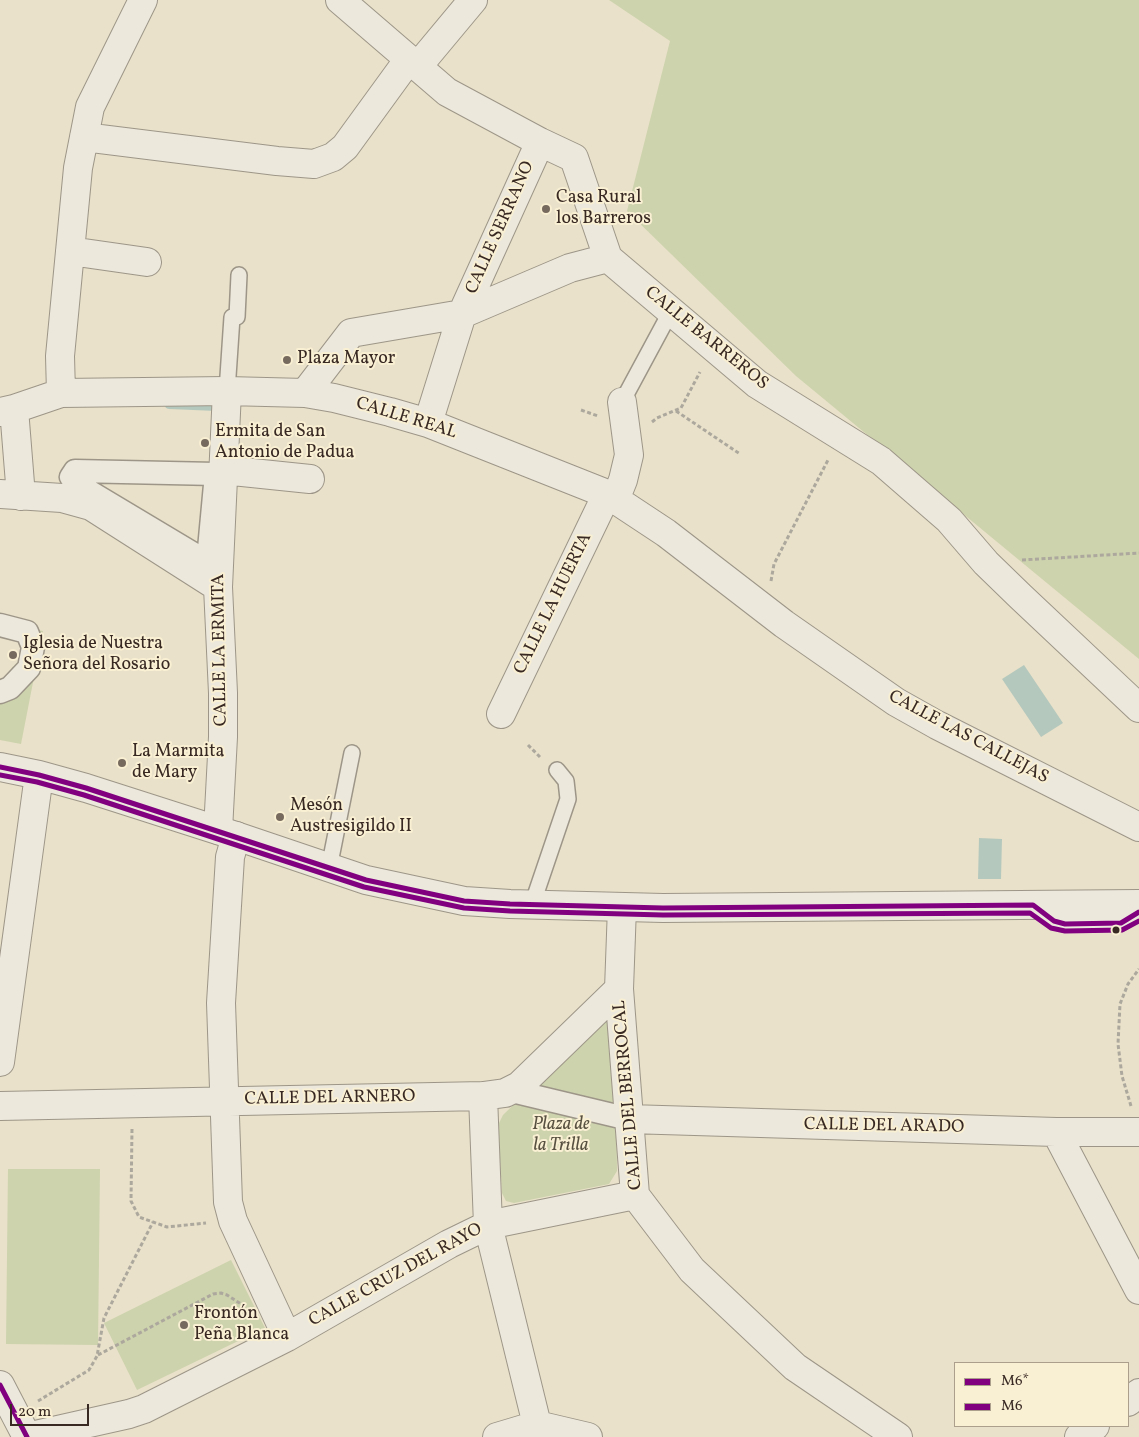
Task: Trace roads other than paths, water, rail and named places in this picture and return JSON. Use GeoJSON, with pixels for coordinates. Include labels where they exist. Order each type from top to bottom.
{"type":"FeatureCollection","features":[{"type":"Feature","properties":{"kind":"street"},"geometry":{"type":"LineString","coordinates":[[61,393],[60,356],[78,168],[90,106],[143,0]]}},
{"type":"Feature","properties":{"kind":"street"},"geometry":{"type":"LineString","coordinates":[[340,0],[447,92],[574,158],[608,258]]}},
{"type":"Feature","properties":{"kind":"street"},"geometry":{"type":"LineString","coordinates":[[84,137],[277,162],[314,164],[333,156],[345,147],[414,63],[473,0]]}},
{"type":"Feature","properties":{"kind":"street","name":"CALLE SERRANO"},"geometry":{"type":"LineString","coordinates":[[428,423],[462,314],[540,142]]}},
{"type":"Feature","properties":{"kind":"street"},"geometry":{"type":"LineString","coordinates":[[70,251],[147,262]]}},
{"type":"Feature","properties":{"kind":"street","name":"CALLE SERRANO"},"geometry":{"type":"LineString","coordinates":[[462,314],[570,268],[608,258]]}},
{"type":"Feature","properties":{"kind":"street","name":"CALLE BARREROS"},"geometry":{"type":"LineString","coordinates":[[608,258],[757,384],[882,461],[949,520],[986,562],[1139,708]]}},
{"type":"Feature","properties":{"kind":"street"},"geometry":{"type":"LineString","coordinates":[[304,393],[351,332],[462,314]]}},
{"type":"Feature","properties":{"kind":"street","name":"CALLE REAL"},"geometry":{"type":"LineString","coordinates":[[10,495],[7,411],[61,393],[227,391],[304,393],[343,400],[428,423],[611,497],[666,533],[761,607]]}},
{"type":"Feature","properties":{"kind":"street","name":"CALLE LA ERMITA"},"geometry":{"type":"LineString","coordinates":[[227,391],[220,472],[218,587],[227,833],[230,857],[221,1003],[228,1202],[233,1221],[287,1337]]}},
{"type":"Feature","properties":{"kind":"street","name":"CALLE LA HUERTA"},"geometry":{"type":"LineString","coordinates":[[501,714],[611,497],[623,480],[629,455],[624,414]]}},
{"type":"Feature","properties":{"kind":"street"},"geometry":{"type":"LineString","coordinates":[[220,472],[209,549],[203,555],[197,556],[75,483],[71,477],[75,471],[220,472],[310,479]]}},
{"type":"Feature","properties":{"kind":"street"},"geometry":{"type":"LineString","coordinates":[[10,495],[62,498],[91,506],[218,587]]}},
{"type":"Feature","properties":{"kind":"street","name":"CALLE LAS CALLEJAS"},"geometry":{"type":"LineString","coordinates":[[761,607],[896,702],[937,725],[1139,827]]}},
{"type":"Feature","properties":{"kind":"street"},"geometry":{"type":"LineString","coordinates":[[0,626],[27,632],[33,647],[29,668],[10,688],[0,692]]}},
{"type":"Feature","properties":{"kind":"street"},"geometry":{"type":"LineString","coordinates":[[0,767],[38,775],[227,833],[366,880],[443,897],[485,903],[622,907],[1139,904]]}},
{"type":"Feature","properties":{"kind":"street"},"geometry":{"type":"LineString","coordinates":[[0,1062],[38,775]]}},
{"type":"Feature","properties":{"kind":"street","name":"CALLE DEL BERROCAL"},"geometry":{"type":"LineString","coordinates":[[622,907],[619,988],[635,1194],[692,1270],[795,1367],[898,1437]]}},
{"type":"Feature","properties":{"kind":"street"},"geometry":{"type":"LineString","coordinates":[[512,1091],[619,988]]}},
{"type":"Feature","properties":{"kind":"street"},"geometry":{"type":"LineString","coordinates":[[512,1091],[629,1119]]}},
{"type":"Feature","properties":{"kind":"street","name":"CALLE DEL ARNERO"},"geometry":{"type":"LineString","coordinates":[[0,1106],[482,1096],[512,1091]]}},
{"type":"Feature","properties":{"kind":"street"},"geometry":{"type":"LineString","coordinates":[[482,1096],[488,1225],[539,1431]]}},
{"type":"Feature","properties":{"kind":"street","name":"CALLE DEL ARADO"},"geometry":{"type":"LineString","coordinates":[[629,1119],[1056,1132],[1136,1122]]}},
{"type":"Feature","properties":{"kind":"street"},"geometry":{"type":"LineString","coordinates":[[1056,1132],[1139,1290]]}},
{"type":"Feature","properties":{"kind":"street","name":"CALLE CRUZ DEL RAYO"},"geometry":{"type":"LineString","coordinates":[[27,1437],[129,1414],[144,1408],[287,1337],[449,1244],[488,1225],[635,1194]]}},
{"type":"Feature","properties":{"kind":"street"},"geometry":{"type":"LineString","coordinates":[[0,1385],[27,1437]]}},
{"type":"Feature","properties":{"kind":"street"},"geometry":{"type":"LineString","coordinates":[[1129,1401],[1139,1393]]}},
{"type":"Feature","properties":{"kind":"street"},"geometry":{"type":"LineString","coordinates":[[1079,1437],[1094,1427]]}},
{"type":"Feature","properties":{"kind":"street"},"geometry":{"type":"LineString","coordinates":[[497,1437],[539,1431],[588,1437]]}},
{"type":"Feature","properties":{"kind":"lane"},"geometry":{"type":"LineString","coordinates":[[227,391],[232,317],[237,317],[239,275]]}},
{"type":"Feature","properties":{"kind":"lane"},"geometry":{"type":"LineString","coordinates":[[624,414],[671,311]]}},
{"type":"Feature","properties":{"kind":"lane"},"geometry":{"type":"LineString","coordinates":[[329,868],[352,753]]}},
{"type":"Feature","properties":{"kind":"lane"},"geometry":{"type":"LineString","coordinates":[[532,905],[568,799],[568,785],[557,770]]}},
{"type":"Feature","properties":{"kind":"lane"},"geometry":{"type":"LineString","coordinates":[[1033,905],[1054,921],[1065,924],[1121,923],[1129,920],[1139,912]]}},
{"type":"Feature","properties":{"kind":"waterway"},"geometry":{"type":"LineString","coordinates":[[169,405],[217,407]]}},
{"type":"Feature","properties":{"kind":"place","name":"Casa Rural los Barreros"},"geometry":{"type":"Point","coordinates":[546,209]}},
{"type":"Feature","properties":{"kind":"place","name":"Plaza Mayor"},"geometry":{"type":"Point","coordinates":[287,360]}},
{"type":"Feature","properties":{"kind":"place","name":"Ermita de San Antonio de Padua"},"geometry":{"type":"Point","coordinates":[205,443]}},
{"type":"Feature","properties":{"kind":"place","name":"Iglesia de Nuestra Señora del Rosario"},"geometry":{"type":"Point","coordinates":[13,655]}},
{"type":"Feature","properties":{"kind":"place","name":"La Marmita de Mary"},"geometry":{"type":"Point","coordinates":[122,763]}},
{"type":"Feature","properties":{"kind":"place","name":"Mesón Austresigildo II"},"geometry":{"type":"Point","coordinates":[280,817]}},
{"type":"Feature","properties":{"kind":"place","name":"Frontón Peña Blanca"},"geometry":{"type":"Point","coordinates":[184,1325]}},
{"type":"Feature","properties":{"kind":"park label","name":"Plaza de la Trilla"},"geometry":{"type":"Point","coordinates":[561,1136]}}]}
